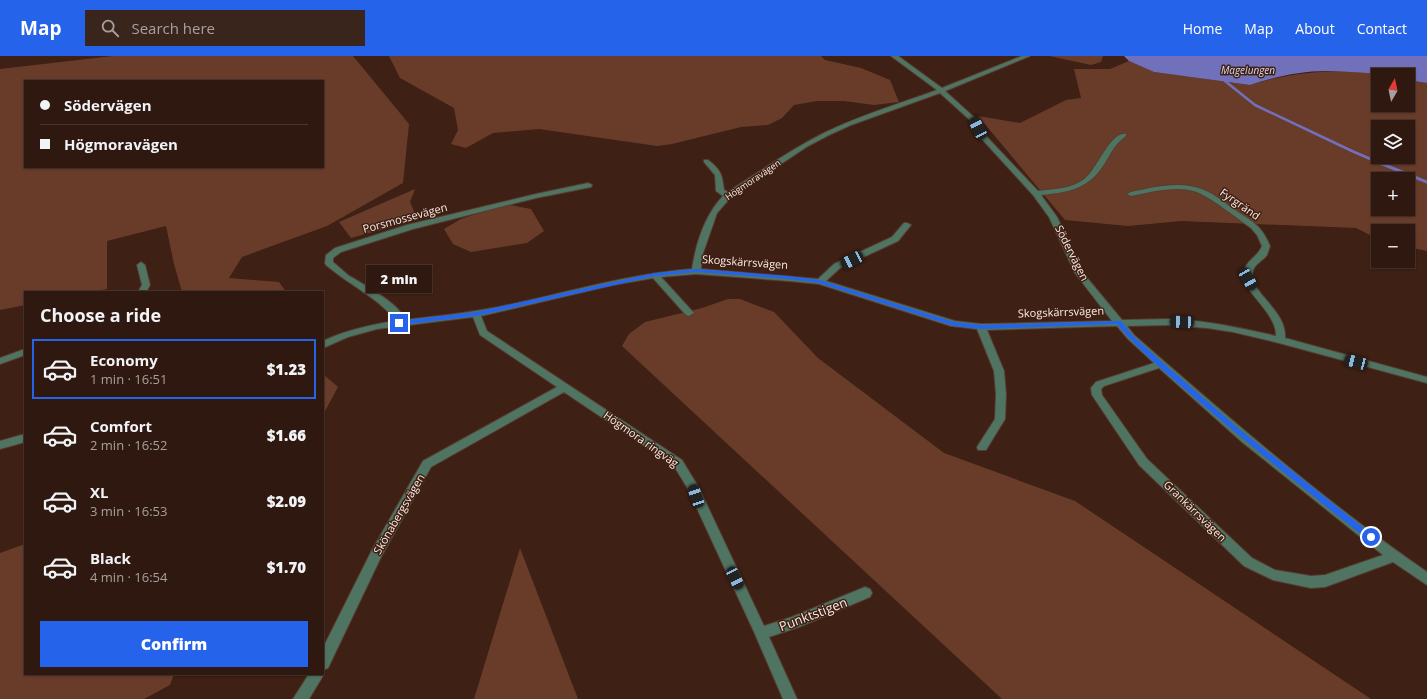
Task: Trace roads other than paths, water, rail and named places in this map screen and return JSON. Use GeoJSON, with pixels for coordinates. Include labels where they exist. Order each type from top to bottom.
{"type":"FeatureCollection","features":[{"type":"Feature","properties":{"kind":"street","name":"Södervägen"},"geometry":{"type":"LineString","coordinates":[[894,56],[941,91],[974,120],[983,137],[1036,193],[1053,217],[1080,273],[1092,291],[1131,337],[1246,439],[1394,556],[1427,579]]}},
{"type":"Feature","properties":{"kind":"street","name":"Högmoravägen"},"geometry":{"type":"LineString","coordinates":[[696,271],[698,256],[713,213],[728,195],[806,145],[827,134],[849,124],[941,91],[1027,56]]}},
{"type":"Feature","properties":{"kind":"street"},"geometry":{"type":"LineString","coordinates":[[1036,193],[1073,188],[1086,182],[1093,176],[1114,140],[1124,135]]}},
{"type":"Feature","properties":{"kind":"street"},"geometry":{"type":"LineString","coordinates":[[706,162],[715,169],[719,175],[720,190],[728,195]]}},
{"type":"Feature","properties":{"kind":"street","name":"Porsmossevägen"},"geometry":{"type":"LineString","coordinates":[[399,323],[399,317],[395,311],[374,295],[344,276],[329,263],[329,258],[338,250],[410,227],[536,196],[588,185]]}},
{"type":"Feature","properties":{"kind":"street","name":"Fyrgränd"},"geometry":{"type":"LineString","coordinates":[[1131,194],[1159,189],[1192,188],[1201,190],[1254,226],[1261,234],[1266,246],[1263,254],[1249,268],[1248,279],[1278,320],[1280,340]]}},
{"type":"Feature","properties":{"kind":"street"},"geometry":{"type":"LineString","coordinates":[[820,282],[837,266],[895,238],[907,225]]}},
{"type":"Feature","properties":{"kind":"street"},"geometry":{"type":"LineString","coordinates":[[141,265],[146,285],[143,291]]}},
{"type":"Feature","properties":{"kind":"street"},"geometry":{"type":"LineString","coordinates":[[324,345],[345,335],[399,323],[476,314],[655,275],[696,271]]}},
{"type":"Feature","properties":{"kind":"street","name":"Skogskärrsvägen"},"geometry":{"type":"LineString","coordinates":[[696,271],[789,278],[820,282],[954,324],[981,327],[1119,322],[1168,322],[1207,325],[1240,330],[1280,340],[1427,380]]}},
{"type":"Feature","properties":{"kind":"street"},"geometry":{"type":"LineString","coordinates":[[655,275],[689,313]]}},
{"type":"Feature","properties":{"kind":"street","name":"Högmora ringväg"},"geometry":{"type":"LineString","coordinates":[[476,314],[483,333],[678,463],[693,488],[761,633],[790,699]]}},
{"type":"Feature","properties":{"kind":"street"},"geometry":{"type":"LineString","coordinates":[[981,327],[999,371],[1001,394],[1000,419],[982,447]]}},
{"type":"Feature","properties":{"kind":"street"},"geometry":{"type":"LineString","coordinates":[[0,361],[24,352]]}},
{"type":"Feature","properties":{"kind":"street","name":"Grankärrsvägen"},"geometry":{"type":"LineString","coordinates":[[1160,364],[1100,384],[1096,388],[1097,395],[1143,462],[1248,562],[1273,575],[1311,582],[1325,581],[1394,556]]}},
{"type":"Feature","properties":{"kind":"street","name":"Skönabergsvägen"},"geometry":{"type":"LineString","coordinates":[[324,661],[376,554],[427,464],[565,387]]}},
{"type":"Feature","properties":{"kind":"street"},"geometry":{"type":"LineString","coordinates":[[0,445],[24,438]]}},
{"type":"Feature","properties":{"kind":"street","name":"Punktstigen"},"geometry":{"type":"LineString","coordinates":[[761,633],[794,623],[865,593]]}},
{"type":"Feature","properties":{"kind":"street"},"geometry":{"type":"LineString","coordinates":[[300,699],[316,675]]}},
{"type":"Feature","properties":{"kind":"water","name":"Magelungen"},"geometry":{"type":"Polygon","coordinates":[[[1124,56],[1427,56],[1427,83],[1415,81],[1415,68],[1371,68],[1371,73],[1326,71],[1307,72],[1268,79],[1250,85],[1154,72],[1129,61],[1124,56]]]}},
{"type":"Feature","properties":{"kind":"waterway"},"geometry":{"type":"LineString","coordinates":[[1225,81],[1255,105],[1371,159]]}},
{"type":"Feature","properties":{"kind":"waterway"},"geometry":{"type":"LineString","coordinates":[[1382,164],[1427,182]]}}]}
